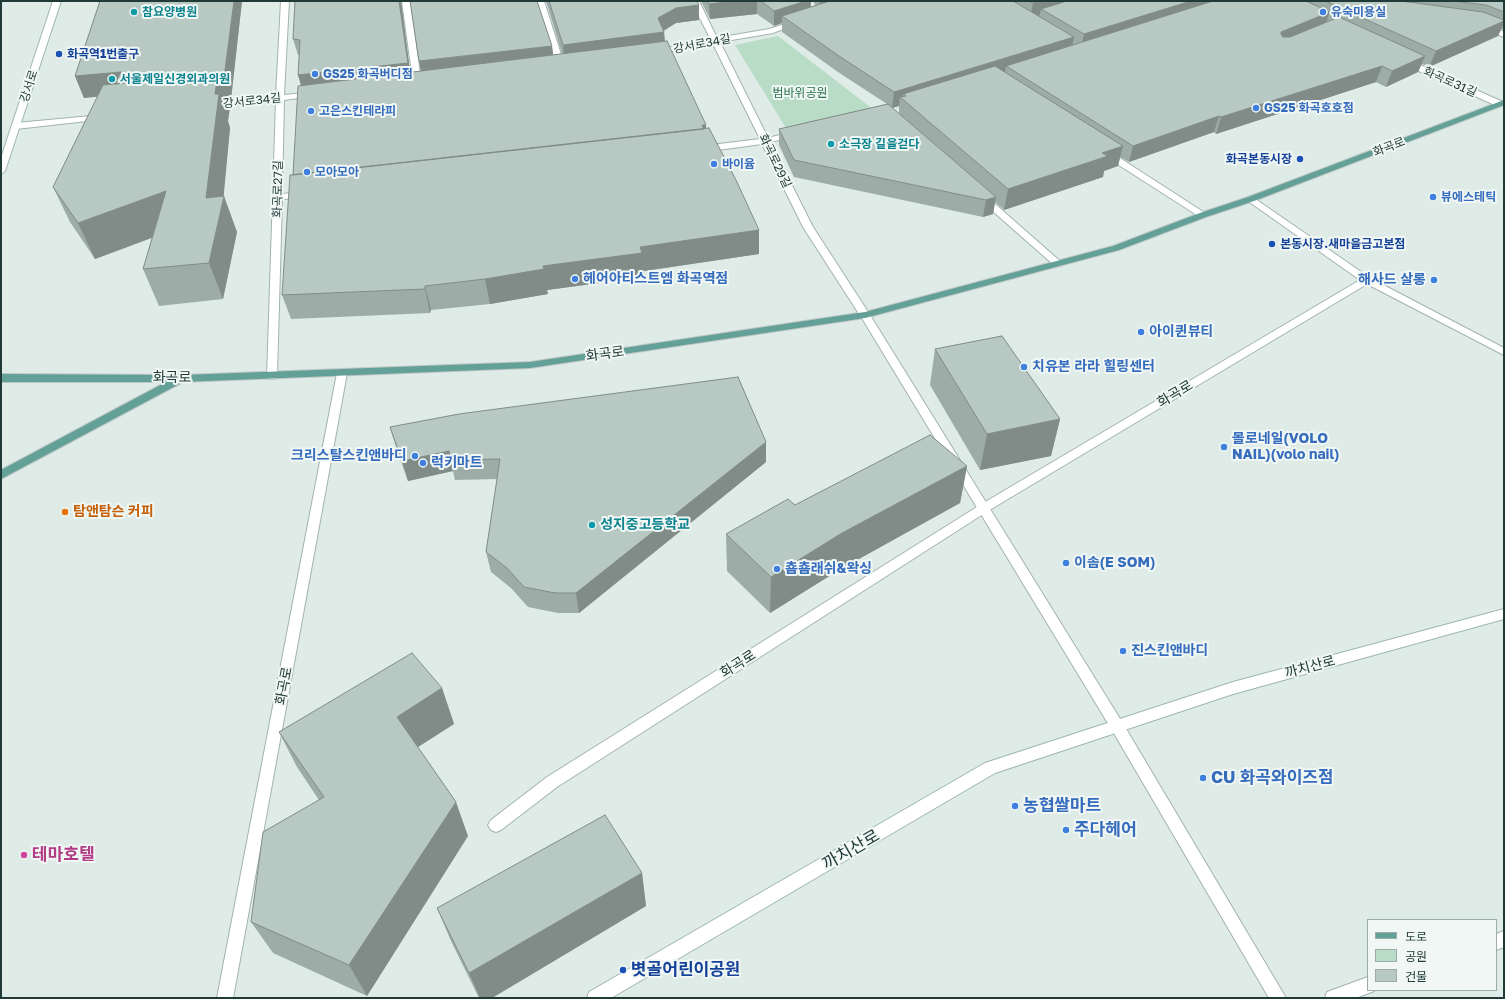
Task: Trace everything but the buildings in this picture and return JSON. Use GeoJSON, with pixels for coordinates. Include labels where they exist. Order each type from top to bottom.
{"type":"FeatureCollection","features":[{"type":"Feature","properties":{"kind":"main road","name":"화곡로"},"geometry":{"type":"LineString","coordinates":[[1,378],[182,378],[272,376],[530,365],[865,315],[1116,248],[1503,104]]}},
{"type":"Feature","properties":{"kind":"main road"},"geometry":{"type":"LineString","coordinates":[[1,475],[182,378]]}},
{"type":"Feature","properties":{"kind":"street","name":"강서로"},"geometry":{"type":"LineString","coordinates":[[2,168],[57,1]]}},
{"type":"Feature","properties":{"kind":"street","name":"화곡로27길"},"geometry":{"type":"LineString","coordinates":[[272,376],[280,98],[286,1]]}},
{"type":"Feature","properties":{"kind":"street"},"geometry":{"type":"LineString","coordinates":[[406,1],[417,81]]}},
{"type":"Feature","properties":{"kind":"street"},"geometry":{"type":"LineString","coordinates":[[540,1],[560,64]]}},
{"type":"Feature","properties":{"kind":"street","name":"화곡로29길"},"geometry":{"type":"LineString","coordinates":[[695,1],[808,227],[865,315]]}},
{"type":"Feature","properties":{"kind":"street","name":"강서로34길"},"geometry":{"type":"LineString","coordinates":[[649,54],[770,31],[804,20]]}},
{"type":"Feature","properties":{"kind":"street"},"geometry":{"type":"LineString","coordinates":[[1480,24],[1504,35]]}},
{"type":"Feature","properties":{"kind":"street","name":"화곡로31길"},"geometry":{"type":"LineString","coordinates":[[1398,58],[1503,104]]}},
{"type":"Feature","properties":{"kind":"street","name":"강서로34길"},"geometry":{"type":"LineString","coordinates":[[206,106],[325,93]]}},
{"type":"Feature","properties":{"kind":"street"},"geometry":{"type":"LineString","coordinates":[[16,126],[109,116]]}},
{"type":"Feature","properties":{"kind":"street"},"geometry":{"type":"LineString","coordinates":[[691,150],[765,141],[803,132]]}},
{"type":"Feature","properties":{"kind":"street"},"geometry":{"type":"LineString","coordinates":[[1098,148],[1203,215]]}},
{"type":"Feature","properties":{"kind":"street"},"geometry":{"type":"LineString","coordinates":[[976,191],[1058,264]]}},
{"type":"Feature","properties":{"kind":"street"},"geometry":{"type":"LineString","coordinates":[[278,197],[316,194]]}},
{"type":"Feature","properties":{"kind":"street"},"geometry":{"type":"LineString","coordinates":[[1251,199],[1367,280],[1504,352]]}},
{"type":"Feature","properties":{"kind":"street","name":"화곡로"},"geometry":{"type":"LineString","coordinates":[[496,825],[552,782],[984,508],[1367,280]]}},
{"type":"Feature","properties":{"kind":"street"},"geometry":{"type":"LineString","coordinates":[[865,315],[1117,726],[1278,998]]}},
{"type":"Feature","properties":{"kind":"street","name":"화곡로"},"geometry":{"type":"LineString","coordinates":[[225,998],[342,373]]}},
{"type":"Feature","properties":{"kind":"street","name":"까치산로"},"geometry":{"type":"LineString","coordinates":[[602,996],[990,768],[1233,688],[1504,614]]}},
{"type":"Feature","properties":{"kind":"street"},"geometry":{"type":"LineString","coordinates":[[1333,998],[1367,985]]}},
{"type":"Feature","properties":{"kind":"green space","name":"범바위공원"},"geometry":{"type":"Polygon","coordinates":[[[778,36],[874,110],[786,128],[735,45],[778,36]]]}},
{"type":"Feature","properties":{"kind":"place","name":"참요양병원"},"geometry":{"type":"Point","coordinates":[134,12]}},
{"type":"Feature","properties":{"kind":"place","name":"유숙미용실"},"geometry":{"type":"Point","coordinates":[1323,12]}},
{"type":"Feature","properties":{"kind":"place","name":"화곡역1번출구"},"geometry":{"type":"Point","coordinates":[59,54]}},
{"type":"Feature","properties":{"kind":"place","name":"GS25 화곡버디점"},"geometry":{"type":"Point","coordinates":[315,74]}},
{"type":"Feature","properties":{"kind":"place","name":"서울제일신경외과의원"},"geometry":{"type":"Point","coordinates":[112,79]}},
{"type":"Feature","properties":{"kind":"place","name":"GS25 화곡호호점"},"geometry":{"type":"Point","coordinates":[1256,108]}},
{"type":"Feature","properties":{"kind":"place","name":"고은스킨테라피"},"geometry":{"type":"Point","coordinates":[311,111]}},
{"type":"Feature","properties":{"kind":"place","name":"소극장 길을걷다"},"geometry":{"type":"Point","coordinates":[831,144]}},
{"type":"Feature","properties":{"kind":"place","name":"화곡본동시장"},"geometry":{"type":"Point","coordinates":[1300,159]}},
{"type":"Feature","properties":{"kind":"place","name":"바이윰"},"geometry":{"type":"Point","coordinates":[714,164]}},
{"type":"Feature","properties":{"kind":"place","name":"모아모아"},"geometry":{"type":"Point","coordinates":[307,172]}},
{"type":"Feature","properties":{"kind":"place","name":"뷰에스테틱"},"geometry":{"type":"Point","coordinates":[1433,197]}},
{"type":"Feature","properties":{"kind":"place","name":"본동시장.새마을금고본점"},"geometry":{"type":"Point","coordinates":[1272,244]}},
{"type":"Feature","properties":{"kind":"place","name":"헤어아티스트엠 화곡역점"},"geometry":{"type":"Point","coordinates":[575,279]}},
{"type":"Feature","properties":{"kind":"place","name":"해사드 살롱"},"geometry":{"type":"Point","coordinates":[1434,280]}},
{"type":"Feature","properties":{"kind":"place","name":"아이퀸뷰티"},"geometry":{"type":"Point","coordinates":[1141,332]}},
{"type":"Feature","properties":{"kind":"place","name":"치유본 라라 힐링센터"},"geometry":{"type":"Point","coordinates":[1024,367]}},
{"type":"Feature","properties":{"kind":"place","name":"볼로네일(VOLO NAIL)(volo nail)"},"geometry":{"type":"Point","coordinates":[1224,447]}},
{"type":"Feature","properties":{"kind":"place","name":"크리스탈스킨앤바디"},"geometry":{"type":"Point","coordinates":[415,456]}},
{"type":"Feature","properties":{"kind":"place","name":"럭키마트"},"geometry":{"type":"Point","coordinates":[423,463]}},
{"type":"Feature","properties":{"kind":"place","name":"탐앤탐슨 커피"},"geometry":{"type":"Point","coordinates":[65,512]}},
{"type":"Feature","properties":{"kind":"place","name":"성지중고등학교"},"geometry":{"type":"Point","coordinates":[592,525]}},
{"type":"Feature","properties":{"kind":"place","name":"이솜(E SOM)"},"geometry":{"type":"Point","coordinates":[1066,563]}},
{"type":"Feature","properties":{"kind":"place","name":"춈춈래쉬&왁싱"},"geometry":{"type":"Point","coordinates":[777,569]}},
{"type":"Feature","properties":{"kind":"place","name":"진스킨앤바디"},"geometry":{"type":"Point","coordinates":[1123,651]}},
{"type":"Feature","properties":{"kind":"place","name":"CU 화곡와이즈점"},"geometry":{"type":"Point","coordinates":[1203,778]}},
{"type":"Feature","properties":{"kind":"place","name":"농협쌀마트"},"geometry":{"type":"Point","coordinates":[1015,806]}},
{"type":"Feature","properties":{"kind":"place","name":"주다헤어"},"geometry":{"type":"Point","coordinates":[1066,830]}},
{"type":"Feature","properties":{"kind":"place","name":"테마호텔"},"geometry":{"type":"Point","coordinates":[24,855]}},
{"type":"Feature","properties":{"kind":"place","name":"볏골어린이공원"},"geometry":{"type":"Point","coordinates":[623,970]}}]}
